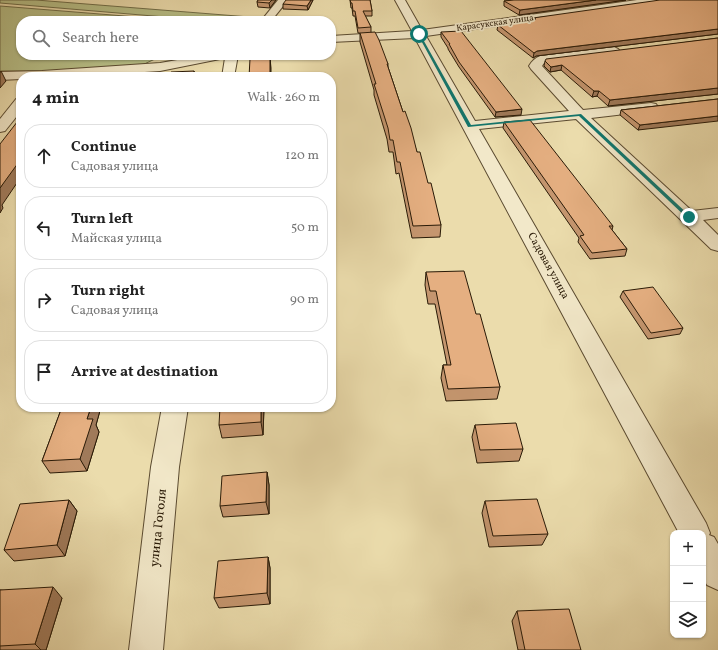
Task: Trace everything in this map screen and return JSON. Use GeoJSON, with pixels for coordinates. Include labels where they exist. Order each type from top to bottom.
{"type":"FeatureCollection","features":[{"type":"Feature","properties":{"kind":"street"},"geometry":{"type":"LineString","coordinates":[[270,16],[283,0]]}},
{"type":"Feature","properties":{"kind":"street","name":"Садовая улица"},"geometry":{"type":"LineString","coordinates":[[400,0],[693,530]]}},
{"type":"Feature","properties":{"kind":"street","name":"Карасукская улица"},"geometry":{"type":"LineString","coordinates":[[336,39],[419,34],[658,0]]}},
{"type":"Feature","properties":{"kind":"street"},"geometry":{"type":"LineString","coordinates":[[625,50],[540,60],[535,66],[580,115],[718,244]]}},
{"type":"Feature","properties":{"kind":"street"},"geometry":{"type":"LineString","coordinates":[[94,72],[160,67],[198,60]]}},
{"type":"Feature","properties":{"kind":"street"},"geometry":{"type":"LineString","coordinates":[[229,72],[231,60]]}},
{"type":"Feature","properties":{"kind":"street"},"geometry":{"type":"LineString","coordinates":[[0,76],[16,76]]}},
{"type":"Feature","properties":{"kind":"street"},"geometry":{"type":"LineString","coordinates":[[470,126],[664,105]]}},
{"type":"Feature","properties":{"kind":"street"},"geometry":{"type":"LineString","coordinates":[[0,128],[16,108]]}},
{"type":"Feature","properties":{"kind":"street"},"geometry":{"type":"LineString","coordinates":[[689,217],[718,213]]}},
{"type":"Feature","properties":{"kind":"street","name":"улица Гоголя"},"geometry":{"type":"LineString","coordinates":[[146,650],[165,467],[174,412]]}},
{"type":"Feature","properties":{"kind":"street"},"geometry":{"type":"LineString","coordinates":[[706,552],[718,574]]}},
{"type":"Feature","properties":{"kind":"green space"},"geometry":{"type":"Polygon","coordinates":[[[0,0],[36,0],[237,16],[153,16],[0,3],[0,0]]]}},
{"type":"Feature","properties":{"kind":"green space"},"geometry":{"type":"Polygon","coordinates":[[[0,6],[125,16],[16,16],[16,60],[153,60],[140,66],[44,71],[0,71],[0,6]]]}},
{"type":"Feature","properties":{"kind":"building"},"geometry":{"type":"Polygon","coordinates":[[[258,0],[272,0],[269,3],[257,2],[258,0]]]}},
{"type":"Feature","properties":{"kind":"building"},"geometry":{"type":"Polygon","coordinates":[[[286,0],[311,0],[307,6],[283,4],[286,0]]]}},
{"type":"Feature","properties":{"kind":"building"},"geometry":{"type":"Polygon","coordinates":[[[350,0],[370,0],[372,11],[363,11],[371,27],[358,28],[355,11],[353,11],[350,0]]]}},
{"type":"Feature","properties":{"kind":"building"},"geometry":{"type":"Polygon","coordinates":[[[596,0],[520,10],[504,1],[596,0]]]}},
{"type":"Feature","properties":{"kind":"building"},"geometry":{"type":"Polygon","coordinates":[[[660,0],[718,0],[718,29],[537,51],[534,53],[498,25],[536,19],[533,18],[660,0]]]}},
{"type":"Feature","properties":{"kind":"building"},"geometry":{"type":"Polygon","coordinates":[[[461,31],[522,109],[496,112],[459,62],[450,44],[441,32],[461,31]]]}},
{"type":"Feature","properties":{"kind":"building"},"geometry":{"type":"Polygon","coordinates":[[[375,32],[388,64],[403,112],[405,111],[411,128],[417,152],[420,152],[428,183],[431,183],[441,225],[413,226],[400,162],[397,162],[393,140],[390,140],[388,128],[374,84],[376,84],[360,33],[375,32]]]}},
{"type":"Feature","properties":{"kind":"building"},"geometry":{"type":"Polygon","coordinates":[[[718,38],[718,88],[610,100],[599,91],[594,91],[562,65],[551,67],[545,61],[546,59],[718,38]]]}},
{"type":"Feature","properties":{"kind":"building"},"geometry":{"type":"Polygon","coordinates":[[[250,60],[270,60],[270,72],[249,72],[250,60]]]}},
{"type":"Feature","properties":{"kind":"building"},"geometry":{"type":"Polygon","coordinates":[[[194,71],[194,72],[171,72],[194,71]]]}},
{"type":"Feature","properties":{"kind":"building"},"geometry":{"type":"Polygon","coordinates":[[[718,99],[718,116],[640,125],[621,110],[718,99]]]}},
{"type":"Feature","properties":{"kind":"building"},"geometry":{"type":"Polygon","coordinates":[[[530,120],[613,226],[609,226],[627,249],[592,253],[580,236],[584,235],[504,122],[530,120]]]}},
{"type":"Feature","properties":{"kind":"building"},"geometry":{"type":"Polygon","coordinates":[[[16,123],[16,166],[0,188],[0,144],[16,123]]]}},
{"type":"Feature","properties":{"kind":"building"},"geometry":{"type":"Polygon","coordinates":[[[464,271],[476,314],[480,314],[500,387],[448,389],[443,365],[451,365],[436,291],[430,291],[426,272],[464,271]]]}},
{"type":"Feature","properties":{"kind":"building"},"geometry":{"type":"Polygon","coordinates":[[[653,287],[683,328],[651,333],[623,291],[653,287]]]}},
{"type":"Feature","properties":{"kind":"building"},"geometry":{"type":"Polygon","coordinates":[[[60,412],[89,412],[87,419],[93,419],[80,459],[42,461],[60,412]]]}},
{"type":"Feature","properties":{"kind":"building"},"geometry":{"type":"Polygon","coordinates":[[[220,412],[261,412],[261,422],[219,425],[220,412]]]}},
{"type":"Feature","properties":{"kind":"building"},"geometry":{"type":"Polygon","coordinates":[[[516,423],[523,449],[480,450],[475,425],[516,423]]]}},
{"type":"Feature","properties":{"kind":"building"},"geometry":{"type":"Polygon","coordinates":[[[267,472],[266,502],[220,506],[222,476],[267,472]]]}},
{"type":"Feature","properties":{"kind":"building"},"geometry":{"type":"Polygon","coordinates":[[[537,499],[548,534],[493,536],[485,501],[537,499]]]}},
{"type":"Feature","properties":{"kind":"building"},"geometry":{"type":"Polygon","coordinates":[[[69,500],[57,545],[4,550],[20,504],[69,500]]]}},
{"type":"Feature","properties":{"kind":"building"},"geometry":{"type":"Polygon","coordinates":[[[268,557],[267,593],[214,598],[218,561],[268,557]]]}},
{"type":"Feature","properties":{"kind":"building"},"geometry":{"type":"Polygon","coordinates":[[[53,587],[35,644],[0,646],[0,590],[53,587]]]}},
{"type":"Feature","properties":{"kind":"building"},"geometry":{"type":"Polygon","coordinates":[[[569,609],[581,650],[525,650],[517,611],[569,609]]]}},
{"type":"Feature","properties":{"kind":"route"},"geometry":{"type":"LineString","coordinates":[[419,34],[470,126],[580,115],[689,217]]}}]}
